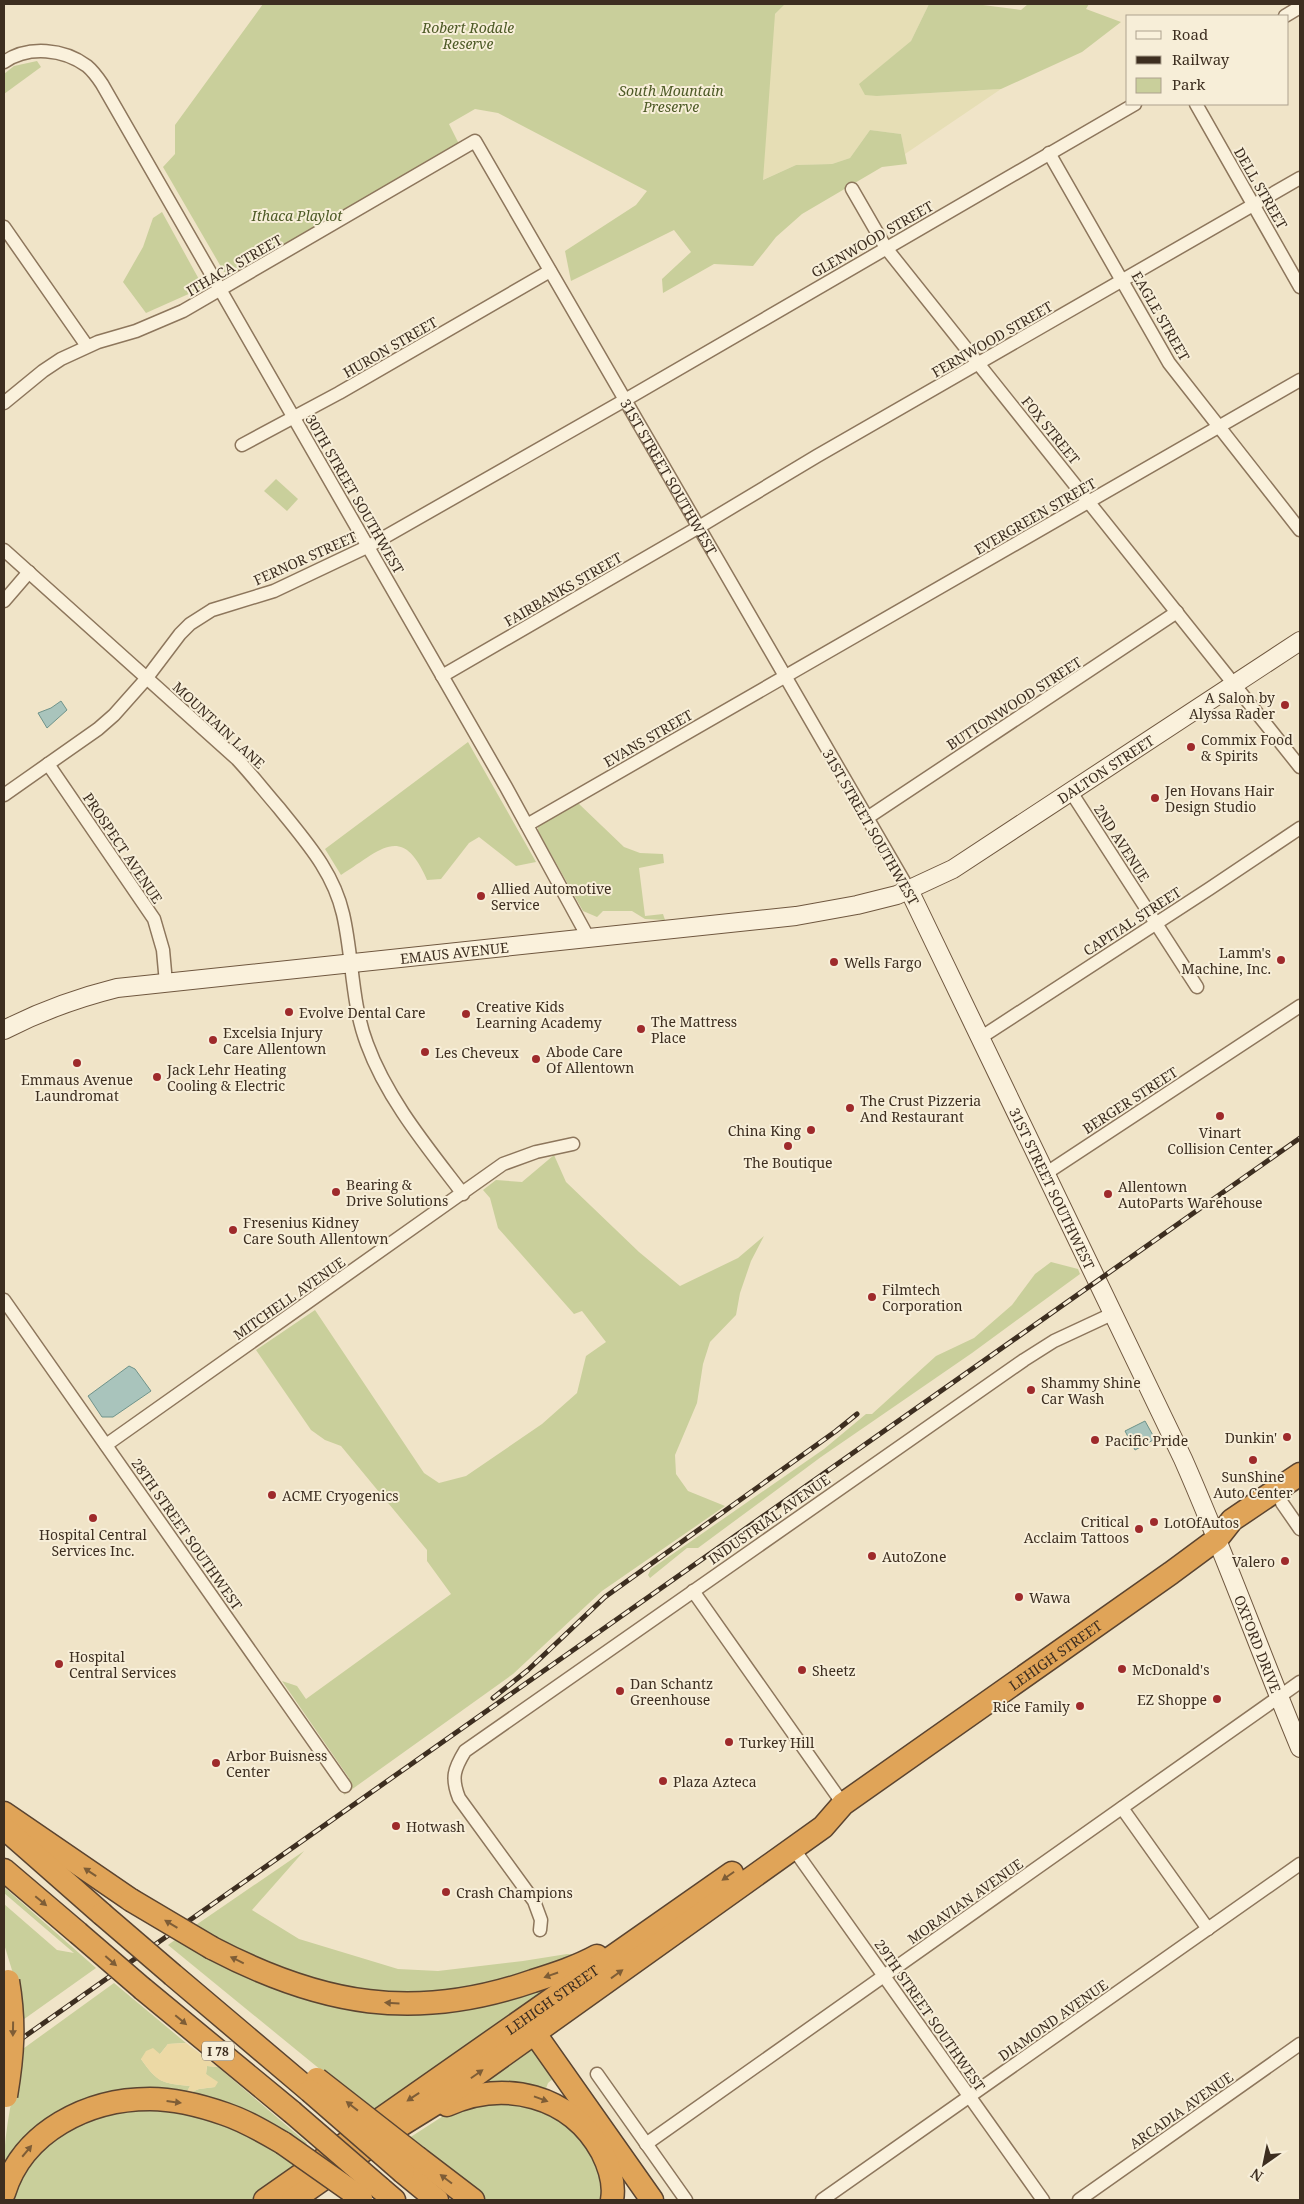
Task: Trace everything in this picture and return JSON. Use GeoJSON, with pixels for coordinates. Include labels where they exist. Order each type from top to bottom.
{"type":"FeatureCollection","features":[{"type":"Feature","properties":{"kind":"highway","name":"LEHIGH STREET"},"geometry":{"type":"LineString","coordinates":[[1217,1539],[1232,1520],[1300,1474]]}},
{"type":"Feature","properties":{"kind":"highway","name":"LEHIGH STREET"},"geometry":{"type":"LineString","coordinates":[[265,2200],[298,2176],[530,2026],[793,1848],[823,1827],[843,1804],[1217,1539],[1242,1530],[1300,1491]]}},
{"type":"Feature","properties":{"kind":"highway","name":"LEHIGH STREET"},"geometry":{"type":"LineString","coordinates":[[293,2200],[396,2128],[438,2102],[530,2026],[672,1914],[821,1811],[843,1804]]}},
{"type":"Feature","properties":{"kind":"highway"},"geometry":{"type":"LineString","coordinates":[[4,1813],[130,1900],[212,1948],[279,1980],[320,1993],[381,2003],[449,2002],[500,1992],[572,1967],[672,1914]]}},
{"type":"Feature","properties":{"kind":"highway"},"geometry":{"type":"LineString","coordinates":[[4,1828],[176,1978],[314,2085],[410,2165],[473,2200]]}},
{"type":"Feature","properties":{"kind":"highway","name":"I 78"},"geometry":{"type":"LineString","coordinates":[[4,1870],[143,1989],[292,2112],[375,2197]]}},
{"type":"Feature","properties":{"kind":"highway"},"geometry":{"type":"LineString","coordinates":[[5,2101],[12,2055],[13,2012],[6,1974]]}},
{"type":"Feature","properties":{"kind":"highway"},"geometry":{"type":"LineString","coordinates":[[530,2026],[652,2200]]}},
{"type":"Feature","properties":{"kind":"highway"},"geometry":{"type":"LineString","coordinates":[[396,2128],[473,2096],[504,2092],[538,2098],[568,2112],[598,2145],[609,2170],[612,2183],[612,2200]]}},
{"type":"Feature","properties":{"kind":"highway"},"geometry":{"type":"LineString","coordinates":[[4,2193],[22,2155],[49,2130],[86,2111],[127,2101],[151,2099],[186,2103],[225,2114],[254,2126],[375,2197]]}},
{"type":"Feature","properties":{"kind":"highway"},"geometry":{"type":"LineString","coordinates":[[410,2165],[437,2200]]}},
{"type":"Feature","properties":{"kind":"highway"},"geometry":{"type":"LineString","coordinates":[[258,2200],[298,2176]]}},
{"type":"Feature","properties":{"kind":"main road","name":"DALTON STREET"},"geometry":{"type":"LineString","coordinates":[[909,890],[953,869],[1300,641]]}},
{"type":"Feature","properties":{"kind":"main road","name":"EMAUS AVENUE"},"geometry":{"type":"LineString","coordinates":[[4,1030],[51,1007],[79,997],[117,988],[796,916],[864,903],[909,890]]}},
{"type":"Feature","properties":{"kind":"main road","name":"31ST STREET SOUTHWEST"},"geometry":{"type":"LineString","coordinates":[[909,890],[1167,1426],[1217,1539]]}},
{"type":"Feature","properties":{"kind":"main road","name":"OXFORD DRIVE"},"geometry":{"type":"LineString","coordinates":[[1217,1539],[1300,1748]]}},
{"type":"Feature","properties":{"kind":"street"},"geometry":{"type":"LineString","coordinates":[[1287,15],[1300,7]]}},
{"type":"Feature","properties":{"kind":"street","name":"30TH STREET SOUTHWEST"},"geometry":{"type":"LineString","coordinates":[[4,62],[22,53],[40,50],[69,56],[89,68],[115,105],[527,825],[589,939]]}},
{"type":"Feature","properties":{"kind":"street","name":"GLENWOOD STREET"},"geometry":{"type":"LineString","coordinates":[[625,400],[1132,105]]}},
{"type":"Feature","properties":{"kind":"street","name":"DELL STREET"},"geometry":{"type":"LineString","coordinates":[[1197,105],[1300,286]]}},
{"type":"Feature","properties":{"kind":"street","name":"ITHACA STREET"},"geometry":{"type":"LineString","coordinates":[[4,403],[43,371],[87,346],[158,322],[221,290],[475,141]]}},
{"type":"Feature","properties":{"kind":"street","name":"31ST STREET SOUTHWEST"},"geometry":{"type":"LineString","coordinates":[[475,141],[909,890]]}},
{"type":"Feature","properties":{"kind":"street","name":"EAGLE STREET"},"geometry":{"type":"LineString","coordinates":[[1049,153],[1168,363],[1300,530]]}},
{"type":"Feature","properties":{"kind":"street","name":"FERNWOOD STREET"},"geometry":{"type":"LineString","coordinates":[[698,527],[817,456],[1300,178]]}},
{"type":"Feature","properties":{"kind":"street","name":"FOX STREET"},"geometry":{"type":"LineString","coordinates":[[852,189],[886,248],[1300,767]]}},
{"type":"Feature","properties":{"kind":"street"},"geometry":{"type":"LineString","coordinates":[[4,227],[87,346]]}},
{"type":"Feature","properties":{"kind":"street","name":"HURON STREET"},"geometry":{"type":"LineString","coordinates":[[242,445],[295,418],[550,271]]}},
{"type":"Feature","properties":{"kind":"street","name":"EVERGREEN STREET"},"geometry":{"type":"LineString","coordinates":[[785,676],[1300,380]]}},
{"type":"Feature","properties":{"kind":"street","name":"FERNOR STREET"},"geometry":{"type":"LineString","coordinates":[[4,795],[103,724],[123,706],[180,634],[190,624],[212,610],[274,591],[368,546],[625,400]]}},
{"type":"Feature","properties":{"kind":"street","name":"FAIRBANKS STREET"},"geometry":{"type":"LineString","coordinates":[[442,676],[698,527]]}},
{"type":"Feature","properties":{"kind":"street","name":"MOUNTAIN LANE"},"geometry":{"type":"LineString","coordinates":[[4,550],[146,679],[238,759],[254,777],[317,854],[325,867],[340,901],[350,964]]}},
{"type":"Feature","properties":{"kind":"street"},"geometry":{"type":"LineString","coordinates":[[4,601],[29,572]]}},
{"type":"Feature","properties":{"kind":"street","name":"BUTTONWOOD STREET"},"geometry":{"type":"LineString","coordinates":[[867,818],[1177,612]]}},
{"type":"Feature","properties":{"kind":"street","name":"EVANS STREET"},"geometry":{"type":"LineString","coordinates":[[527,825],[785,676]]}},
{"type":"Feature","properties":{"kind":"street","name":"PROSPECT AVENUE"},"geometry":{"type":"LineString","coordinates":[[48,764],[154,919],[164,950],[166,983]]}},
{"type":"Feature","properties":{"kind":"street","name":"2ND AVENUE"},"geometry":{"type":"LineString","coordinates":[[1071,792],[1197,986]]}},
{"type":"Feature","properties":{"kind":"street","name":"CAPITAL STREET"},"geometry":{"type":"LineString","coordinates":[[980,1038],[1300,828]]}},
{"type":"Feature","properties":{"kind":"street"},"geometry":{"type":"LineString","coordinates":[[350,964],[359,1018],[378,1069],[405,1114],[463,1194]]}},
{"type":"Feature","properties":{"kind":"street","name":"BERGER STREET"},"geometry":{"type":"LineString","coordinates":[[1045,1174],[1300,1006]]}},
{"type":"Feature","properties":{"kind":"street","name":"MITCHELL AVENUE"},"geometry":{"type":"LineString","coordinates":[[106,1445],[503,1164],[536,1152],[573,1144]]}},
{"type":"Feature","properties":{"kind":"street","name":"28TH STREET SOUTHWEST"},"geometry":{"type":"LineString","coordinates":[[4,1300],[345,1786]]}},
{"type":"Feature","properties":{"kind":"street","name":"INDUSTRIAL AVENUE"},"geometry":{"type":"LineString","coordinates":[[540,1930],[538,1910],[534,1901],[459,1798],[453,1784],[456,1766],[465,1751],[1024,1360],[1054,1341],[1112,1314]]}},
{"type":"Feature","properties":{"kind":"street"},"geometry":{"type":"LineString","coordinates":[[1282,1503],[1300,1529]]}},
{"type":"Feature","properties":{"kind":"street"},"geometry":{"type":"LineString","coordinates":[[693,1591],[843,1804]]}},
{"type":"Feature","properties":{"kind":"street","name":"MORAVIAN AVENUE"},"geometry":{"type":"LineString","coordinates":[[646,2144],[1300,1682]]}},
{"type":"Feature","properties":{"kind":"street"},"geometry":{"type":"LineString","coordinates":[[1122,1808],[1208,1929]]}},
{"type":"Feature","properties":{"kind":"street","name":"29TH STREET SOUTHWEST"},"geometry":{"type":"LineString","coordinates":[[793,1848],[1043,2200]]}},
{"type":"Feature","properties":{"kind":"street","name":"DIAMOND AVENUE"},"geometry":{"type":"LineString","coordinates":[[822,2200],[1300,1864]]}},
{"type":"Feature","properties":{"kind":"street","name":"ARCADIA AVENUE"},"geometry":{"type":"LineString","coordinates":[[1079,2200],[1300,2044]]}},
{"type":"Feature","properties":{"kind":"street"},"geometry":{"type":"LineString","coordinates":[[597,2074],[686,2200]]}},
{"type":"Feature","properties":{"kind":"shaded area"},"geometry":{"type":"Polygon","coordinates":[[[785,4],[929,4],[911,41],[860,84],[877,96],[1001,89],[905,154],[901,134],[870,130],[850,158],[832,164],[796,165],[756,183],[651,145],[785,4]]]}},
{"type":"Feature","properties":{"kind":"green space"},"geometry":{"type":"Polygon","coordinates":[[[263,4],[785,4],[775,14],[763,180],[796,165],[832,164],[850,158],[870,130],[901,134],[907,164],[882,167],[802,214],[776,237],[753,266],[714,264],[663,293],[662,279],[691,252],[674,230],[571,281],[565,251],[636,205],[647,191],[498,113],[475,109],[449,124],[459,144],[237,272],[224,272],[163,167],[175,154],[175,125],[263,4]]]}},
{"type":"Feature","properties":{"kind":"green space"},"geometry":{"type":"Polygon","coordinates":[[[929,4],[975,4],[1021,10],[1028,4],[1089,4],[1086,9],[1121,22],[1082,52],[1001,89],[877,96],[865,95],[859,84],[911,41],[929,4]]]}},
{"type":"Feature","properties":{"kind":"green space"},"geometry":{"type":"Polygon","coordinates":[[[37,61],[41,67],[4,94],[4,74],[14,66],[37,61]]]}},
{"type":"Feature","properties":{"kind":"green space"},"geometry":{"type":"Polygon","coordinates":[[[162,212],[202,288],[146,313],[123,282],[143,247],[153,218],[162,212]]]}},
{"type":"Feature","properties":{"kind":"green space"},"geometry":{"type":"Polygon","coordinates":[[[276,479],[298,499],[287,511],[264,491],[276,479]]]}},
{"type":"Feature","properties":{"kind":"green space"},"geometry":{"type":"Polygon","coordinates":[[[468,742],[536,862],[516,866],[479,837],[469,843],[441,879],[427,880],[418,862],[408,851],[399,847],[389,847],[379,851],[341,875],[325,849],[468,742]]]}},
{"type":"Feature","properties":{"kind":"green space"},"geometry":{"type":"Polygon","coordinates":[[[578,803],[624,847],[640,853],[663,854],[664,863],[639,868],[645,916],[663,914],[665,920],[645,919],[632,911],[603,911],[597,917],[583,911],[538,831],[538,827],[541,824],[578,803]]]}},
{"type":"Feature","properties":{"kind":"green space"},"geometry":{"type":"Polygon","coordinates":[[[554,1155],[566,1182],[639,1252],[680,1286],[738,1258],[764,1236],[751,1261],[740,1293],[736,1315],[710,1342],[703,1364],[697,1403],[675,1455],[676,1474],[688,1491],[725,1506],[602,1591],[513,1674],[344,1795],[349,1778],[282,1681],[297,1686],[306,1699],[451,1594],[427,1561],[427,1550],[341,1446],[325,1440],[311,1430],[256,1350],[315,1310],[424,1473],[439,1483],[466,1476],[542,1424],[577,1393],[586,1356],[606,1342],[582,1311],[574,1314],[498,1228],[490,1198],[483,1190],[496,1180],[522,1182],[554,1155]]]}},
{"type":"Feature","properties":{"kind":"green space"},"geometry":{"type":"Polygon","coordinates":[[[1051,1262],[1078,1269],[1080,1274],[972,1353],[821,1457],[698,1548],[687,1548],[650,1578],[648,1575],[651,1569],[824,1449],[866,1414],[872,1414],[936,1356],[974,1338],[1012,1305],[1035,1274],[1051,1262]]]}},
{"type":"Feature","properties":{"kind":"green space"},"geometry":{"type":"Polygon","coordinates":[[[304,1851],[252,1910],[299,1939],[398,1969],[438,1971],[567,1954],[585,1955],[560,1967],[455,1992],[371,1994],[292,1977],[193,1927],[304,1851]]]}},
{"type":"Feature","properties":{"kind":"green space"},"geometry":{"type":"Polygon","coordinates":[[[4,1887],[96,1968],[20,2022],[15,1980],[4,1944],[4,1904],[57,1950],[74,1953],[4,1893],[4,1887]]]}},
{"type":"Feature","properties":{"kind":"green space"},"geometry":{"type":"Polygon","coordinates":[[[179,1937],[357,2006],[568,1975],[376,2115],[168,1945],[179,1937]]]}},
{"type":"Feature","properties":{"kind":"green space"},"geometry":{"type":"Polygon","coordinates":[[[114,1983],[186,2043],[168,2044],[160,2054],[141,2059],[152,2073],[161,2080],[190,2086],[186,2094],[199,2089],[215,2087],[206,2074],[207,2066],[218,2067],[307,2143],[303,2147],[218,2101],[51,2118],[30,2131],[4,2166],[8,2122],[20,2051],[114,1983]]]}},
{"type":"Feature","properties":{"kind":"green space"},"geometry":{"type":"Polygon","coordinates":[[[524,2048],[538,2049],[555,2077],[548,2083],[544,2094],[469,2090],[524,2048]]]}},
{"type":"Feature","properties":{"kind":"green space"},"geometry":{"type":"Polygon","coordinates":[[[486,2098],[528,2107],[551,2115],[574,2131],[601,2168],[603,2200],[487,2200],[406,2140],[454,2109],[486,2098]]]}},
{"type":"Feature","properties":{"kind":"green space"},"geometry":{"type":"Polygon","coordinates":[[[141,2108],[212,2116],[305,2166],[251,2200],[8,2200],[21,2166],[79,2122],[141,2108]]]}},
{"type":"Feature","properties":{"kind":"sand"},"geometry":{"type":"Polygon","coordinates":[[[186,2043],[218,2067],[207,2066],[206,2074],[218,2082],[215,2087],[199,2089],[185,2095],[190,2086],[172,2084],[161,2080],[152,2073],[141,2059],[146,2051],[153,2048],[160,2054],[168,2044],[186,2043]]]}},
{"type":"Feature","properties":{"kind":"water"},"geometry":{"type":"Polygon","coordinates":[[[61,701],[67,710],[47,728],[38,713],[51,708],[61,701]]]}},
{"type":"Feature","properties":{"kind":"water"},"geometry":{"type":"Polygon","coordinates":[[[129,1366],[135,1369],[151,1391],[113,1417],[102,1417],[88,1396],[129,1366]]]}},
{"type":"Feature","properties":{"kind":"water"},"geometry":{"type":"Polygon","coordinates":[[[1145,1421],[1155,1439],[1135,1450],[1125,1431],[1145,1421]]]}},
{"type":"Feature","properties":{"kind":"railway"},"geometry":{"type":"LineString","coordinates":[[4,2051],[1300,1138]]}},
{"type":"Feature","properties":{"kind":"railway"},"geometry":{"type":"LineString","coordinates":[[493,1698],[528,1670],[605,1597],[857,1414]]}},
{"type":"Feature","properties":{"kind":"place","name":"A Salon by Alyssa Rader"},"geometry":{"type":"Point","coordinates":[1285,705]}},
{"type":"Feature","properties":{"kind":"place","name":"Commix Food & Spirits"},"geometry":{"type":"Point","coordinates":[1191,747]}},
{"type":"Feature","properties":{"kind":"place","name":"Jen Hovans Hair Design Studio"},"geometry":{"type":"Point","coordinates":[1155,798]}},
{"type":"Feature","properties":{"kind":"place","name":"Allied Automotive Service"},"geometry":{"type":"Point","coordinates":[481,896]}},
{"type":"Feature","properties":{"kind":"place","name":"Lamm's Machine, Inc."},"geometry":{"type":"Point","coordinates":[1281,960]}},
{"type":"Feature","properties":{"kind":"place","name":"Wells Fargo"},"geometry":{"type":"Point","coordinates":[834,962]}},
{"type":"Feature","properties":{"kind":"place","name":"Evolve Dental Care"},"geometry":{"type":"Point","coordinates":[289,1012]}},
{"type":"Feature","properties":{"kind":"place","name":"Creative Kids Learning Academy"},"geometry":{"type":"Point","coordinates":[466,1014]}},
{"type":"Feature","properties":{"kind":"place","name":"The Mattress Place"},"geometry":{"type":"Point","coordinates":[641,1029]}},
{"type":"Feature","properties":{"kind":"place","name":"Excelsia Injury Care Allentown"},"geometry":{"type":"Point","coordinates":[213,1040]}},
{"type":"Feature","properties":{"kind":"place","name":"Les Cheveux"},"geometry":{"type":"Point","coordinates":[425,1052]}},
{"type":"Feature","properties":{"kind":"place","name":"Abode Care Of Allentown"},"geometry":{"type":"Point","coordinates":[536,1059]}},
{"type":"Feature","properties":{"kind":"place","name":"Emmaus Avenue Laundromat"},"geometry":{"type":"Point","coordinates":[77,1063]}},
{"type":"Feature","properties":{"kind":"place","name":"Jack Lehr Heating Cooling & Electric"},"geometry":{"type":"Point","coordinates":[157,1077]}},
{"type":"Feature","properties":{"kind":"place","name":"The Crust Pizzeria And Restaurant"},"geometry":{"type":"Point","coordinates":[850,1108]}},
{"type":"Feature","properties":{"kind":"place","name":"Vinart Collision Center"},"geometry":{"type":"Point","coordinates":[1220,1116]}},
{"type":"Feature","properties":{"kind":"place","name":"China King"},"geometry":{"type":"Point","coordinates":[811,1130]}},
{"type":"Feature","properties":{"kind":"place","name":"The Boutique"},"geometry":{"type":"Point","coordinates":[788,1146]}},
{"type":"Feature","properties":{"kind":"place","name":"Bearing & Drive Solutions"},"geometry":{"type":"Point","coordinates":[336,1192]}},
{"type":"Feature","properties":{"kind":"place","name":"Allentown AutoParts Warehouse"},"geometry":{"type":"Point","coordinates":[1108,1194]}},
{"type":"Feature","properties":{"kind":"place","name":"Fresenius Kidney Care South Allentown"},"geometry":{"type":"Point","coordinates":[233,1230]}},
{"type":"Feature","properties":{"kind":"place","name":"Filmtech Corporation"},"geometry":{"type":"Point","coordinates":[872,1297]}},
{"type":"Feature","properties":{"kind":"place","name":"Shammy Shine Car Wash"},"geometry":{"type":"Point","coordinates":[1031,1390]}},
{"type":"Feature","properties":{"kind":"place","name":"Dunkin'"},"geometry":{"type":"Point","coordinates":[1287,1437]}},
{"type":"Feature","properties":{"kind":"place","name":"Pacific Pride"},"geometry":{"type":"Point","coordinates":[1095,1440]}},
{"type":"Feature","properties":{"kind":"place","name":"SunShine Auto Center"},"geometry":{"type":"Point","coordinates":[1253,1460]}},
{"type":"Feature","properties":{"kind":"place","name":"ACME Cryogenics"},"geometry":{"type":"Point","coordinates":[272,1495]}},
{"type":"Feature","properties":{"kind":"place","name":"Hospital Central Services Inc."},"geometry":{"type":"Point","coordinates":[93,1518]}},
{"type":"Feature","properties":{"kind":"place","name":"LotOfAutos"},"geometry":{"type":"Point","coordinates":[1154,1522]}},
{"type":"Feature","properties":{"kind":"place","name":"Critical Acclaim Tattoos"},"geometry":{"type":"Point","coordinates":[1139,1529]}},
{"type":"Feature","properties":{"kind":"place","name":"AutoZone"},"geometry":{"type":"Point","coordinates":[872,1556]}},
{"type":"Feature","properties":{"kind":"place","name":"Valero"},"geometry":{"type":"Point","coordinates":[1285,1561]}},
{"type":"Feature","properties":{"kind":"place","name":"Wawa"},"geometry":{"type":"Point","coordinates":[1019,1597]}},
{"type":"Feature","properties":{"kind":"place","name":"Hospital Central Services"},"geometry":{"type":"Point","coordinates":[59,1664]}},
{"type":"Feature","properties":{"kind":"place","name":"McDonald's"},"geometry":{"type":"Point","coordinates":[1122,1669]}},
{"type":"Feature","properties":{"kind":"place","name":"Sheetz"},"geometry":{"type":"Point","coordinates":[802,1670]}},
{"type":"Feature","properties":{"kind":"place","name":"Dan Schantz Greenhouse"},"geometry":{"type":"Point","coordinates":[620,1691]}},
{"type":"Feature","properties":{"kind":"place","name":"EZ Shoppe"},"geometry":{"type":"Point","coordinates":[1217,1699]}},
{"type":"Feature","properties":{"kind":"place","name":"Rice Family"},"geometry":{"type":"Point","coordinates":[1080,1706]}},
{"type":"Feature","properties":{"kind":"place","name":"Turkey Hill"},"geometry":{"type":"Point","coordinates":[729,1742]}},
{"type":"Feature","properties":{"kind":"place","name":"Arbor Buisness Center"},"geometry":{"type":"Point","coordinates":[216,1763]}},
{"type":"Feature","properties":{"kind":"place","name":"Plaza Azteca"},"geometry":{"type":"Point","coordinates":[663,1781]}},
{"type":"Feature","properties":{"kind":"place","name":"Hotwash"},"geometry":{"type":"Point","coordinates":[396,1826]}},
{"type":"Feature","properties":{"kind":"place","name":"Crash Champions"},"geometry":{"type":"Point","coordinates":[446,1892]}},
{"type":"Feature","properties":{"kind":"park label","name":"Robert Rodale Reserve"},"geometry":{"type":"Point","coordinates":[468,36]}},
{"type":"Feature","properties":{"kind":"park label","name":"South Mountain Preserve"},"geometry":{"type":"Point","coordinates":[671,98]}},
{"type":"Feature","properties":{"kind":"park label","name":"Ithaca Playlot"},"geometry":{"type":"Point","coordinates":[297,215]}}]}
